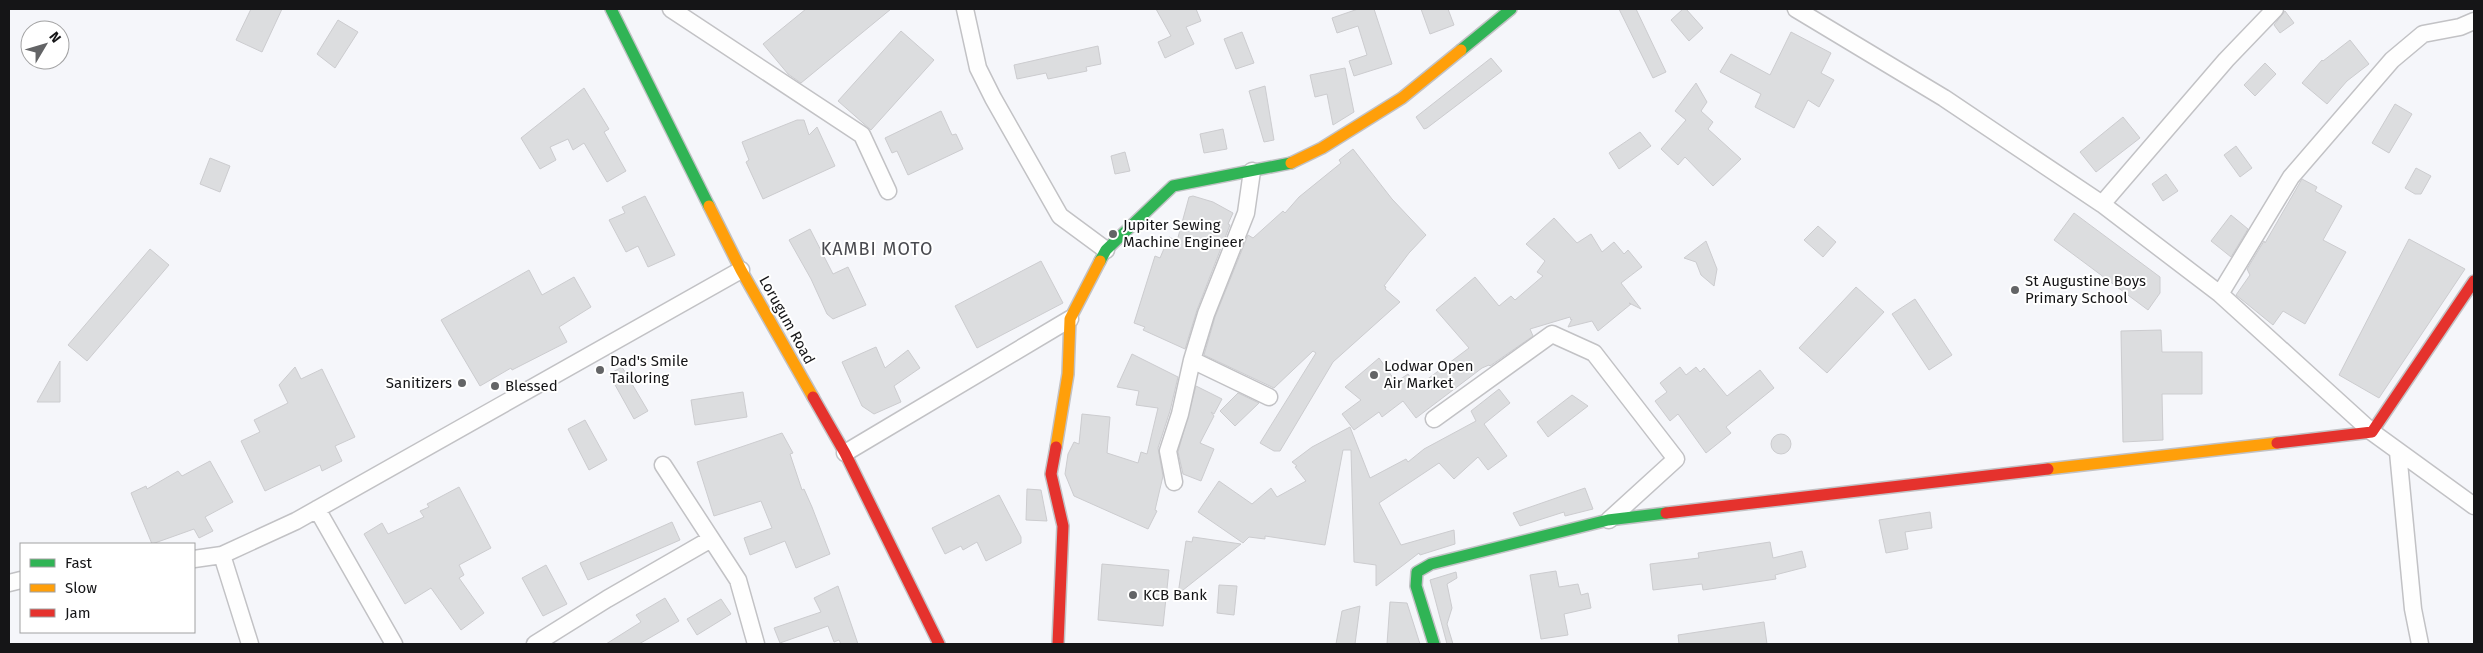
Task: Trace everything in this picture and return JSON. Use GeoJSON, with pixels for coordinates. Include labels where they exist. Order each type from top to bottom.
{"type":"FeatureCollection","features":[{"type":"Feature","properties":{"kind":"street","name":"Lorugum Road"},"geometry":{"type":"LineString","coordinates":[[611,9],[741,270],[845,453],[938,644]]}},
{"type":"Feature","properties":{"kind":"street"},"geometry":{"type":"LineString","coordinates":[[672,9],[862,135],[888,190]]}},
{"type":"Feature","properties":{"kind":"street"},"geometry":{"type":"LineString","coordinates":[[965,9],[978,68],[1060,216],[1106,250]]}},
{"type":"Feature","properties":{"kind":"street"},"geometry":{"type":"LineString","coordinates":[[1058,644],[1063,526],[1050,474],[1068,374],[1070,319],[1106,250],[1173,186],[1287,165],[1322,148],[1377,116],[1421,83],[1511,9]]}},
{"type":"Feature","properties":{"kind":"street"},"geometry":{"type":"LineString","coordinates":[[1796,9],[1944,98],[2102,204],[2220,294],[2372,432],[2474,506]]}},
{"type":"Feature","properties":{"kind":"street"},"geometry":{"type":"LineString","coordinates":[[2102,204],[2226,60],[2275,9]]}},
{"type":"Feature","properties":{"kind":"street"},"geometry":{"type":"LineString","coordinates":[[2220,294],[2291,177],[2392,60],[2423,34],[2460,27],[2474,22]]}},
{"type":"Feature","properties":{"kind":"street"},"geometry":{"type":"LineString","coordinates":[[1174,482],[1168,451],[1180,414],[1192,360],[1206,314],[1246,213],[1252,171]]}},
{"type":"Feature","properties":{"kind":"street"},"geometry":{"type":"LineString","coordinates":[[195,559],[222,555],[317,509],[741,270]]}},
{"type":"Feature","properties":{"kind":"street"},"geometry":{"type":"LineString","coordinates":[[1434,644],[1416,586],[1416,575],[1420,569],[1529,538],[1608,520],[2372,432],[2474,281]]}},
{"type":"Feature","properties":{"kind":"street"},"geometry":{"type":"LineString","coordinates":[[845,453],[1070,319]]}},
{"type":"Feature","properties":{"kind":"street"},"geometry":{"type":"LineString","coordinates":[[1434,419],[1552,334],[1594,353],[1676,459],[1608,520]]}},
{"type":"Feature","properties":{"kind":"street"},"geometry":{"type":"LineString","coordinates":[[1192,360],[1269,397]]}},
{"type":"Feature","properties":{"kind":"street"},"geometry":{"type":"LineString","coordinates":[[2398,452],[2413,609],[2420,644]]}},
{"type":"Feature","properties":{"kind":"street"},"geometry":{"type":"LineString","coordinates":[[662,465],[738,580],[756,644]]}},
{"type":"Feature","properties":{"kind":"street"},"geometry":{"type":"LineString","coordinates":[[317,509],[394,644]]}},
{"type":"Feature","properties":{"kind":"street"},"geometry":{"type":"LineString","coordinates":[[535,644],[607,599],[711,539]]}},
{"type":"Feature","properties":{"kind":"street"},"geometry":{"type":"LineString","coordinates":[[222,555],[250,644]]}},
{"type":"Feature","properties":{"kind":"building"},"geometry":{"type":"Polygon","coordinates":[[[251,9],[282,9],[262,52],[236,40],[251,9]]]}},
{"type":"Feature","properties":{"kind":"building"},"geometry":{"type":"Polygon","coordinates":[[[806,9],[891,9],[801,83],[788,74],[763,44],[806,9]]]}},
{"type":"Feature","properties":{"kind":"building"},"geometry":{"type":"Polygon","coordinates":[[[1156,9],[1196,9],[1201,21],[1186,27],[1194,44],[1165,58],[1158,42],[1171,36],[1156,9]]]}},
{"type":"Feature","properties":{"kind":"building"},"geometry":{"type":"Polygon","coordinates":[[[1358,9],[1374,9],[1392,64],[1354,76],[1349,61],[1367,55],[1358,26],[1337,33],[1332,18],[1358,9]]]}},
{"type":"Feature","properties":{"kind":"building"},"geometry":{"type":"Polygon","coordinates":[[[1421,9],[1448,9],[1454,25],[1430,34],[1421,9]]]}},
{"type":"Feature","properties":{"kind":"building"},"geometry":{"type":"Polygon","coordinates":[[[1619,9],[1636,9],[1666,72],[1653,78],[1619,9]]]}},
{"type":"Feature","properties":{"kind":"building"},"geometry":{"type":"Polygon","coordinates":[[[1683,9],[1686,9],[1703,28],[1689,41],[1671,20],[1683,9]]]}},
{"type":"Feature","properties":{"kind":"building"},"geometry":{"type":"Polygon","coordinates":[[[2285,11],[2294,23],[2280,33],[2274,25],[2285,11]]]}},
{"type":"Feature","properties":{"kind":"building"},"geometry":{"type":"Polygon","coordinates":[[[338,20],[358,32],[335,68],[317,54],[338,20]]]}},
{"type":"Feature","properties":{"kind":"building"},"geometry":{"type":"Polygon","coordinates":[[[901,31],[934,60],[871,130],[838,101],[901,31]]]}},
{"type":"Feature","properties":{"kind":"building"},"geometry":{"type":"Polygon","coordinates":[[[1242,32],[1254,63],[1236,69],[1224,39],[1242,32]]]}},
{"type":"Feature","properties":{"kind":"building"},"geometry":{"type":"Polygon","coordinates":[[[1791,32],[1831,53],[1821,73],[1834,80],[1819,107],[1808,100],[1794,128],[1755,107],[1761,94],[1720,72],[1731,54],[1770,75],[1791,32]]]}},
{"type":"Feature","properties":{"kind":"building"},"geometry":{"type":"Polygon","coordinates":[[[2350,40],[2369,64],[2347,81],[2327,104],[2302,83],[2322,60],[2350,40]]]}},
{"type":"Feature","properties":{"kind":"building"},"geometry":{"type":"Polygon","coordinates":[[[1098,46],[1101,64],[1086,67],[1087,71],[1048,79],[1046,73],[1017,79],[1014,65],[1098,46]]]}},
{"type":"Feature","properties":{"kind":"building"},"geometry":{"type":"Polygon","coordinates":[[[1491,58],[1502,71],[1424,129],[1416,117],[1491,58]]]}},
{"type":"Feature","properties":{"kind":"building"},"geometry":{"type":"Polygon","coordinates":[[[2265,63],[2276,74],[2255,96],[2244,85],[2265,63]]]}},
{"type":"Feature","properties":{"kind":"building"},"geometry":{"type":"Polygon","coordinates":[[[1345,68],[1354,112],[1333,125],[1327,94],[1315,97],[1310,75],[1345,68]]]}},
{"type":"Feature","properties":{"kind":"building"},"geometry":{"type":"Polygon","coordinates":[[[1696,83],[1707,102],[1701,111],[1713,122],[1708,129],[1741,159],[1713,186],[1685,157],[1678,165],[1661,149],[1686,120],[1675,111],[1696,83]]]}},
{"type":"Feature","properties":{"kind":"building"},"geometry":{"type":"Polygon","coordinates":[[[1265,86],[1274,140],[1264,142],[1249,91],[1265,86]]]}},
{"type":"Feature","properties":{"kind":"building"},"geometry":{"type":"Polygon","coordinates":[[[584,88],[609,129],[604,132],[626,171],[607,182],[584,143],[573,150],[568,139],[550,147],[556,160],[540,169],[521,138],[584,88]]]}},
{"type":"Feature","properties":{"kind":"building"},"geometry":{"type":"Polygon","coordinates":[[[2395,104],[2412,114],[2389,153],[2372,143],[2395,104]]]}},
{"type":"Feature","properties":{"kind":"building"},"geometry":{"type":"Polygon","coordinates":[[[941,111],[952,135],[956,134],[963,149],[908,175],[897,151],[892,153],[885,138],[941,111]]]}},
{"type":"Feature","properties":{"kind":"building"},"geometry":{"type":"Polygon","coordinates":[[[2123,117],[2140,138],[2096,172],[2080,152],[2123,117]]]}},
{"type":"Feature","properties":{"kind":"building"},"geometry":{"type":"Polygon","coordinates":[[[797,120],[804,120],[809,135],[817,127],[835,166],[763,199],[746,162],[749,160],[742,142],[797,120]]]}},
{"type":"Feature","properties":{"kind":"building"},"geometry":{"type":"Polygon","coordinates":[[[1223,129],[1227,149],[1204,153],[1200,134],[1223,129]]]}},
{"type":"Feature","properties":{"kind":"building"},"geometry":{"type":"Polygon","coordinates":[[[1640,132],[1651,146],[1619,169],[1609,153],[1640,132]]]}},
{"type":"Feature","properties":{"kind":"building"},"geometry":{"type":"Polygon","coordinates":[[[2236,146],[2252,168],[2240,177],[2224,155],[2236,146]]]}},
{"type":"Feature","properties":{"kind":"building"},"geometry":{"type":"Polygon","coordinates":[[[1353,149],[1392,199],[1426,235],[1409,253],[1384,286],[1400,302],[1333,362],[1280,451],[1274,451],[1260,443],[1316,353],[1313,351],[1274,388],[1204,355],[1215,317],[1248,235],[1253,238],[1283,211],[1285,213],[1299,197],[1341,163],[1339,160],[1353,149]]]}},
{"type":"Feature","properties":{"kind":"building"},"geometry":{"type":"Polygon","coordinates":[[[1125,152],[1130,171],[1115,174],[1111,156],[1125,152]]]}},
{"type":"Feature","properties":{"kind":"building"},"geometry":{"type":"Polygon","coordinates":[[[210,158],[230,166],[220,192],[200,184],[210,158]]]}},
{"type":"Feature","properties":{"kind":"building"},"geometry":{"type":"Polygon","coordinates":[[[2416,168],[2431,176],[2421,194],[2415,194],[2405,188],[2416,168]]]}},
{"type":"Feature","properties":{"kind":"building"},"geometry":{"type":"Polygon","coordinates":[[[2166,174],[2178,191],[2163,201],[2152,184],[2166,174]]]}},
{"type":"Feature","properties":{"kind":"building"},"geometry":{"type":"Polygon","coordinates":[[[2302,179],[2317,187],[2315,191],[2342,206],[2323,240],[2346,252],[2305,324],[2283,311],[2273,325],[2236,295],[2250,275],[2247,269],[2264,241],[2265,243],[2302,179]]]}},
{"type":"Feature","properties":{"kind":"building"},"geometry":{"type":"Polygon","coordinates":[[[645,196],[675,255],[648,267],[638,246],[626,252],[609,220],[625,213],[622,207],[645,196]]]}},
{"type":"Feature","properties":{"kind":"building"},"geometry":{"type":"Polygon","coordinates":[[[1193,196],[1213,202],[1233,213],[1197,310],[1185,349],[1143,330],[1145,327],[1134,323],[1155,256],[1160,258],[1169,237],[1177,241],[1189,197],[1193,196]]]}},
{"type":"Feature","properties":{"kind":"building"},"geometry":{"type":"Polygon","coordinates":[[[2074,213],[2160,277],[2160,293],[2148,310],[2054,240],[2074,213]]]}},
{"type":"Feature","properties":{"kind":"building"},"geometry":{"type":"Polygon","coordinates":[[[2231,215],[2248,229],[2231,257],[2211,241],[2231,215]]]}},
{"type":"Feature","properties":{"kind":"building"},"geometry":{"type":"Polygon","coordinates":[[[1554,218],[1577,243],[1591,234],[1602,252],[1614,242],[1624,254],[1628,250],[1642,267],[1621,283],[1641,309],[1631,304],[1598,331],[1592,321],[1568,327],[1572,319],[1570,317],[1530,329],[1533,336],[1490,366],[1482,368],[1416,418],[1403,401],[1382,417],[1379,412],[1354,430],[1342,414],[1361,400],[1345,387],[1379,358],[1396,382],[1408,374],[1417,387],[1469,348],[1436,310],[1475,277],[1499,306],[1511,296],[1515,300],[1543,276],[1537,272],[1545,261],[1526,244],[1554,218]]]}},
{"type":"Feature","properties":{"kind":"building"},"geometry":{"type":"Polygon","coordinates":[[[1818,226],[1836,242],[1823,257],[1804,240],[1818,226]]]}},
{"type":"Feature","properties":{"kind":"building"},"geometry":{"type":"Polygon","coordinates":[[[810,229],[833,274],[848,267],[866,305],[833,319],[827,314],[811,279],[789,240],[810,229]]]}},
{"type":"Feature","properties":{"kind":"building"},"geometry":{"type":"Polygon","coordinates":[[[2409,239],[2465,269],[2379,398],[2339,375],[2409,239]]]}},
{"type":"Feature","properties":{"kind":"building"},"geometry":{"type":"Polygon","coordinates":[[[1706,241],[1717,269],[1714,286],[1701,275],[1696,262],[1684,258],[1706,241]]]}},
{"type":"Feature","properties":{"kind":"building"},"geometry":{"type":"Polygon","coordinates":[[[150,249],[169,265],[87,361],[68,345],[150,249]]]}},
{"type":"Feature","properties":{"kind":"building"},"geometry":{"type":"Polygon","coordinates":[[[1041,261],[1063,303],[977,348],[955,306],[1041,261]]]}},
{"type":"Feature","properties":{"kind":"building"},"geometry":{"type":"Polygon","coordinates":[[[529,270],[542,295],[574,277],[591,307],[559,327],[567,342],[512,370],[511,368],[480,386],[441,320],[529,270]]]}},
{"type":"Feature","properties":{"kind":"building"},"geometry":{"type":"Polygon","coordinates":[[[1856,287],[1884,312],[1827,373],[1799,348],[1856,287]]]}},
{"type":"Feature","properties":{"kind":"building"},"geometry":{"type":"Polygon","coordinates":[[[1915,299],[1952,355],[1929,370],[1892,314],[1915,299]]]}},
{"type":"Feature","properties":{"kind":"building"},"geometry":{"type":"Polygon","coordinates":[[[2161,330],[2162,352],[2202,352],[2202,394],[2162,394],[2163,440],[2123,442],[2121,331],[2161,330]]]}},
{"type":"Feature","properties":{"kind":"building"},"geometry":{"type":"Polygon","coordinates":[[[876,347],[885,368],[908,350],[920,368],[894,386],[901,402],[874,414],[862,406],[842,362],[876,347]]]}},
{"type":"Feature","properties":{"kind":"building"},"geometry":{"type":"Polygon","coordinates":[[[1132,354],[1178,377],[1170,411],[1158,448],[1163,476],[1155,510],[1157,511],[1148,529],[1074,496],[1065,474],[1068,454],[1074,442],[1079,444],[1082,414],[1110,417],[1107,453],[1138,463],[1141,452],[1147,454],[1158,408],[1136,405],[1139,391],[1117,387],[1132,354]]]}},
{"type":"Feature","properties":{"kind":"building"},"geometry":{"type":"Polygon","coordinates":[[[60,361],[60,402],[37,402],[60,361]]]}},
{"type":"Feature","properties":{"kind":"building"},"geometry":{"type":"Polygon","coordinates":[[[295,367],[301,379],[322,369],[355,437],[335,446],[342,461],[322,471],[320,465],[265,491],[241,441],[260,432],[254,420],[288,403],[279,385],[295,367]]]}},
{"type":"Feature","properties":{"kind":"building"},"geometry":{"type":"Polygon","coordinates":[[[622,367],[648,411],[634,419],[609,374],[622,367]]]}},
{"type":"Feature","properties":{"kind":"building"},"geometry":{"type":"Polygon","coordinates":[[[1680,367],[1686,375],[1696,367],[1700,372],[1704,368],[1727,396],[1760,370],[1774,388],[1726,427],[1731,433],[1706,453],[1678,414],[1670,421],[1655,401],[1667,392],[1660,383],[1680,367]]]}},
{"type":"Feature","properties":{"kind":"building"},"geometry":{"type":"Polygon","coordinates":[[[1196,386],[1222,399],[1214,414],[1211,412],[1214,416],[1200,443],[1214,449],[1201,481],[1183,474],[1178,452],[1196,386]]]}},
{"type":"Feature","properties":{"kind":"building"},"geometry":{"type":"Polygon","coordinates":[[[1499,389],[1510,403],[1484,424],[1507,456],[1488,470],[1478,457],[1454,479],[1439,463],[1379,503],[1401,545],[1454,530],[1455,544],[1420,555],[1419,553],[1376,586],[1376,565],[1354,562],[1351,450],[1343,450],[1325,545],[1265,536],[1265,539],[1249,537],[1243,543],[1198,512],[1219,481],[1252,504],[1271,488],[1277,497],[1306,481],[1295,467],[1297,466],[1292,462],[1312,447],[1350,427],[1370,478],[1406,459],[1408,462],[1424,449],[1476,421],[1471,411],[1499,389]]]}},
{"type":"Feature","properties":{"kind":"building"},"geometry":{"type":"Polygon","coordinates":[[[743,392],[747,417],[695,425],[691,400],[743,392]]]}},
{"type":"Feature","properties":{"kind":"building"},"geometry":{"type":"Polygon","coordinates":[[[1238,393],[1259,403],[1235,426],[1220,411],[1238,393]]]}},
{"type":"Feature","properties":{"kind":"building"},"geometry":{"type":"Polygon","coordinates":[[[1572,395],[1588,406],[1548,437],[1537,422],[1572,395]]]}},
{"type":"Feature","properties":{"kind":"building"},"geometry":{"type":"Polygon","coordinates":[[[585,420],[607,460],[589,470],[568,429],[585,420]]]}},
{"type":"Feature","properties":{"kind":"building"},"geometry":{"type":"Polygon","coordinates":[[[782,433],[793,453],[790,454],[802,490],[804,489],[812,507],[830,554],[796,568],[785,541],[750,555],[744,538],[772,528],[761,501],[714,516],[697,462],[782,433]]]}},
{"type":"Feature","properties":{"kind":"building"},"geometry":{"type":"Polygon","coordinates":[[[1781,434],[1788,437],[1791,444],[1788,451],[1781,454],[1774,451],[1771,444],[1774,437],[1781,434]]]}},
{"type":"Feature","properties":{"kind":"building"},"geometry":{"type":"Polygon","coordinates":[[[210,461],[233,502],[205,517],[213,531],[199,538],[194,529],[152,543],[131,493],[146,486],[147,489],[178,471],[182,476],[210,461]]]}},
{"type":"Feature","properties":{"kind":"building"},"geometry":{"type":"Polygon","coordinates":[[[459,487],[491,548],[459,565],[464,575],[459,578],[484,613],[461,630],[431,588],[405,604],[364,534],[382,523],[388,534],[424,517],[420,511],[429,507],[427,504],[459,487]]]}},
{"type":"Feature","properties":{"kind":"building"},"geometry":{"type":"Polygon","coordinates":[[[1585,488],[1593,509],[1565,516],[1564,512],[1520,526],[1513,513],[1585,488]]]}},
{"type":"Feature","properties":{"kind":"building"},"geometry":{"type":"Polygon","coordinates":[[[1027,489],[1041,490],[1047,521],[1026,520],[1027,489]]]}},
{"type":"Feature","properties":{"kind":"building"},"geometry":{"type":"Polygon","coordinates":[[[999,495],[1021,537],[1021,543],[986,561],[977,542],[963,550],[961,546],[945,554],[932,528],[999,495]]]}},
{"type":"Feature","properties":{"kind":"building"},"geometry":{"type":"Polygon","coordinates":[[[1930,512],[1932,528],[1905,532],[1908,549],[1886,553],[1879,520],[1930,512]]]}},
{"type":"Feature","properties":{"kind":"building"},"geometry":{"type":"Polygon","coordinates":[[[672,522],[680,540],[588,580],[580,563],[672,522]]]}},
{"type":"Feature","properties":{"kind":"building"},"geometry":{"type":"Polygon","coordinates":[[[1193,537],[1241,544],[1178,594],[1186,541],[1192,542],[1193,537]]]}},
{"type":"Feature","properties":{"kind":"building"},"geometry":{"type":"Polygon","coordinates":[[[1770,542],[1773,558],[1802,551],[1806,567],[1775,575],[1776,579],[1703,590],[1702,584],[1653,590],[1650,564],[1699,558],[1698,553],[1770,542]]]}},
{"type":"Feature","properties":{"kind":"building","name":"KCB Bank"},"geometry":{"type":"Polygon","coordinates":[[[1102,564],[1169,570],[1163,626],[1098,620],[1102,564]]]}},
{"type":"Feature","properties":{"kind":"building"},"geometry":{"type":"Polygon","coordinates":[[[546,565],[567,604],[543,616],[522,578],[546,565]]]}},
{"type":"Feature","properties":{"kind":"building"},"geometry":{"type":"Polygon","coordinates":[[[1556,571],[1559,587],[1578,584],[1581,595],[1588,593],[1591,608],[1564,614],[1568,635],[1541,639],[1530,575],[1556,571]]]}},
{"type":"Feature","properties":{"kind":"building"},"geometry":{"type":"Polygon","coordinates":[[[1456,572],[1457,578],[1447,584],[1452,608],[1447,624],[1453,644],[1447,644],[1430,580],[1456,572]]]}},
{"type":"Feature","properties":{"kind":"building"},"geometry":{"type":"Polygon","coordinates":[[[1219,585],[1237,586],[1234,615],[1217,613],[1219,585]]]}},
{"type":"Feature","properties":{"kind":"building"},"geometry":{"type":"Polygon","coordinates":[[[838,586],[858,644],[841,644],[839,640],[834,642],[828,626],[780,643],[774,628],[821,612],[814,598],[838,586]]]}},
{"type":"Feature","properties":{"kind":"building"},"geometry":{"type":"Polygon","coordinates":[[[665,598],[679,621],[639,644],[606,644],[641,622],[636,615],[665,598]]]}},
{"type":"Feature","properties":{"kind":"building"},"geometry":{"type":"Polygon","coordinates":[[[721,599],[731,614],[697,635],[687,619],[721,599]]]}},
{"type":"Feature","properties":{"kind":"building"},"geometry":{"type":"Polygon","coordinates":[[[1390,602],[1407,603],[1420,644],[1387,644],[1390,602]]]}},
{"type":"Feature","properties":{"kind":"building"},"geometry":{"type":"Polygon","coordinates":[[[1360,606],[1355,644],[1336,644],[1342,611],[1360,606]]]}},
{"type":"Feature","properties":{"kind":"building"},"geometry":{"type":"Polygon","coordinates":[[[1764,622],[1767,644],[1679,644],[1678,635],[1764,622]]]}},
{"type":"Feature","properties":{"kind":"traffic: fast"},"geometry":{"type":"LineString","coordinates":[[611,9],[709,206]]}},
{"type":"Feature","properties":{"kind":"traffic: fast"},"geometry":{"type":"LineString","coordinates":[[1461,50],[1511,9]]}},
{"type":"Feature","properties":{"kind":"traffic: fast"},"geometry":{"type":"LineString","coordinates":[[1100,261],[1106,250],[1173,186],[1291,163]]}},
{"type":"Feature","properties":{"kind":"traffic: fast"},"geometry":{"type":"LineString","coordinates":[[1434,644],[1416,586],[1417,572],[1431,564],[1608,520],[1666,513]]}},
{"type":"Feature","properties":{"kind":"traffic: slow"},"geometry":{"type":"LineString","coordinates":[[1291,163],[1322,148],[1402,98],[1461,50]]}},
{"type":"Feature","properties":{"kind":"traffic: slow"},"geometry":{"type":"LineString","coordinates":[[709,206],[741,270],[813,397]]}},
{"type":"Feature","properties":{"kind":"traffic: slow"},"geometry":{"type":"LineString","coordinates":[[1056,447],[1068,374],[1070,319],[1100,261]]}},
{"type":"Feature","properties":{"kind":"traffic: slow"},"geometry":{"type":"LineString","coordinates":[[2048,469],[2277,443]]}},
{"type":"Feature","properties":{"kind":"traffic: jam"},"geometry":{"type":"LineString","coordinates":[[2277,443],[2372,432],[2474,281]]}},
{"type":"Feature","properties":{"kind":"traffic: jam"},"geometry":{"type":"LineString","coordinates":[[813,397],[845,453],[939,644]]}},
{"type":"Feature","properties":{"kind":"traffic: jam"},"geometry":{"type":"LineString","coordinates":[[1056,447],[1051,474],[1063,526],[1058,644]]}},
{"type":"Feature","properties":{"kind":"traffic: jam"},"geometry":{"type":"LineString","coordinates":[[1666,513],[2048,469]]}},
{"type":"Feature","properties":{"kind":"place","name":"Jupiter Sewing Machine Engineer"},"geometry":{"type":"Point","coordinates":[1113,234]}},
{"type":"Feature","properties":{"kind":"place","name":"St Augustine Boys Primary School"},"geometry":{"type":"Point","coordinates":[2015,290]}},
{"type":"Feature","properties":{"kind":"place","name":"Dad's Smile Tailoring"},"geometry":{"type":"Point","coordinates":[600,370]}},
{"type":"Feature","properties":{"kind":"place","name":"Lodwar Open Air Market"},"geometry":{"type":"Point","coordinates":[1374,375]}},
{"type":"Feature","properties":{"kind":"place","name":"Sanitizers"},"geometry":{"type":"Point","coordinates":[462,383]}},
{"type":"Feature","properties":{"kind":"place","name":"Blessed"},"geometry":{"type":"Point","coordinates":[495,386]}},
{"type":"Feature","properties":{"kind":"place","name":"KCB Bank"},"geometry":{"type":"Point","coordinates":[1133,595]}},
{"type":"Feature","properties":{"kind":"district","name":"KAMBI MOTO"},"geometry":{"type":"Point","coordinates":[877,249]}}]}
